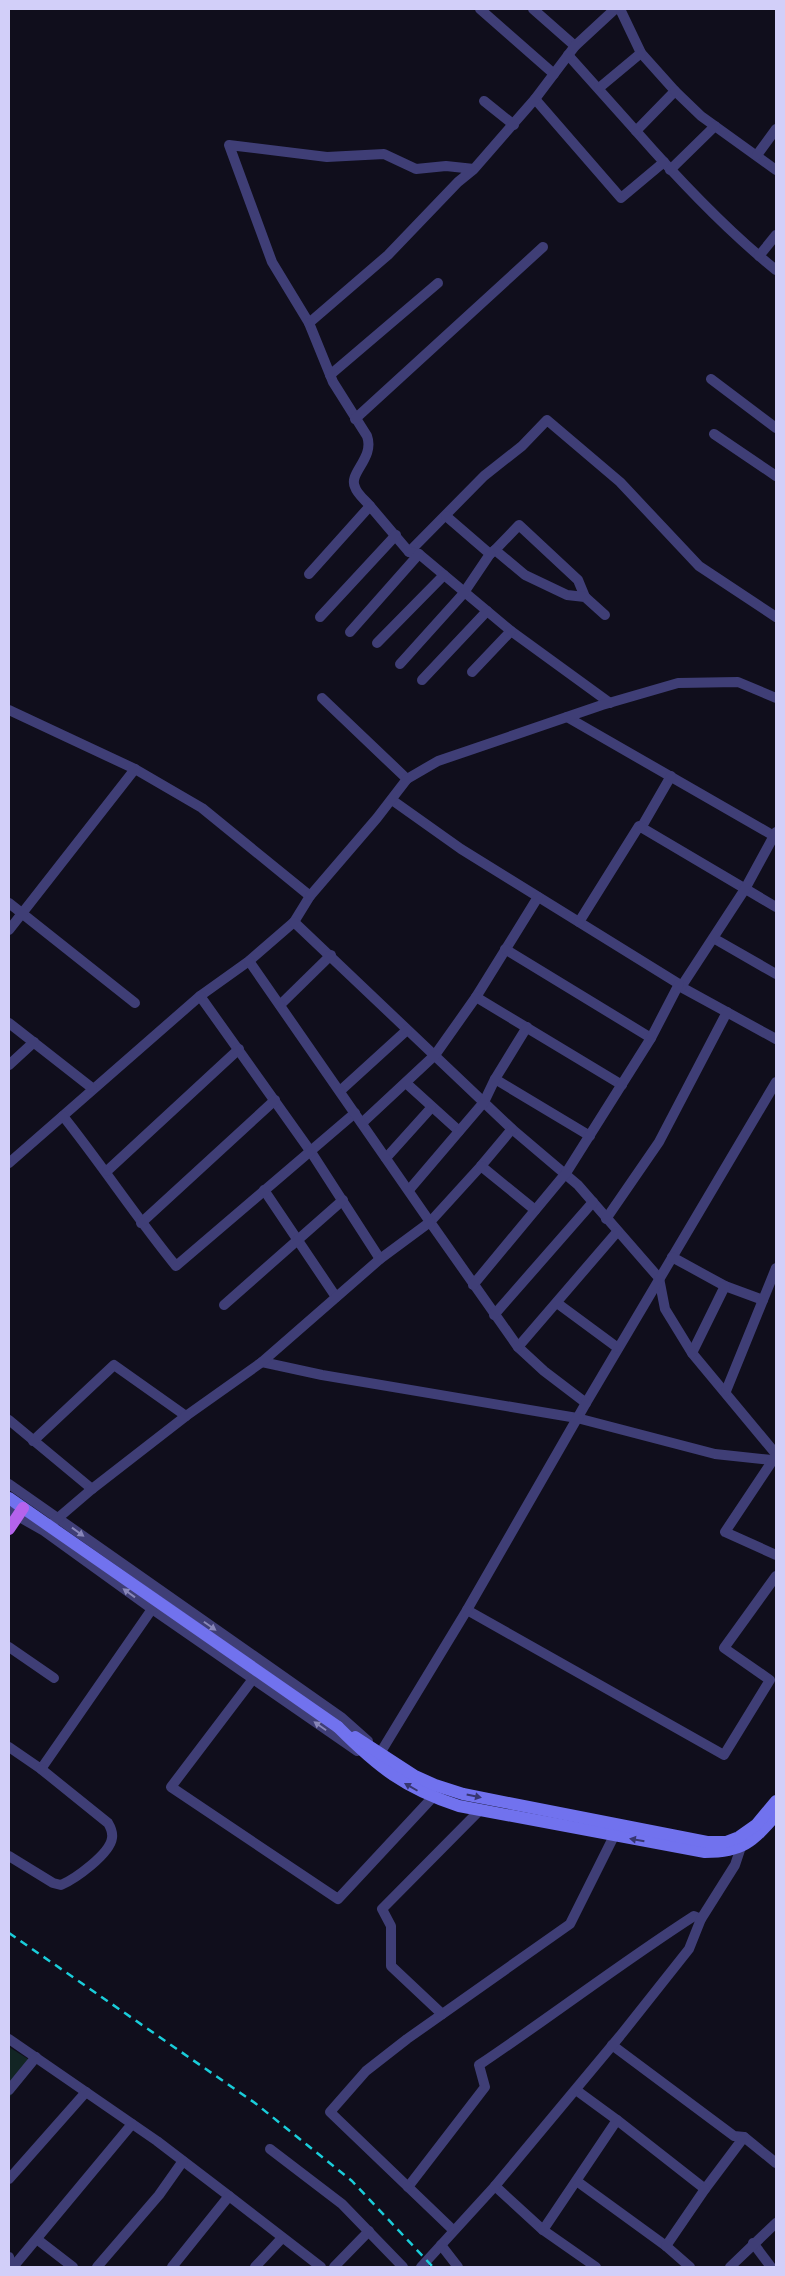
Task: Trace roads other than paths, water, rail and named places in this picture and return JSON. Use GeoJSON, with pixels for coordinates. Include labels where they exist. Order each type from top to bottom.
{"type":"FeatureCollection","features":[{"type":"Feature","properties":{"kind":"main road"},"geometry":{"type":"LineString","coordinates":[[9,1498],[338,1727],[411,1787],[432,1798],[480,1810],[705,1852],[724,1852],[740,1842],[759,1834],[776,1815]]}},
{"type":"Feature","properties":{"kind":"main road"},"geometry":{"type":"LineString","coordinates":[[9,1529],[23,1508]]}},
{"type":"Feature","properties":{"kind":"main road"},"geometry":{"type":"LineString","coordinates":[[378,1758],[435,1785],[463,1794],[686,1840],[740,1842],[776,1801]]}},
{"type":"Feature","properties":{"kind":"street"},"geometry":{"type":"LineString","coordinates":[[480,9],[554,74]]}},
{"type":"Feature","properties":{"kind":"street"},"geometry":{"type":"LineString","coordinates":[[533,9],[571,51],[599,88],[667,166],[759,256],[776,270]]}},
{"type":"Feature","properties":{"kind":"street"},"geometry":{"type":"LineString","coordinates":[[309,323],[388,255],[458,182],[474,169],[535,100],[571,51],[615,9]]}},
{"type":"Feature","properties":{"kind":"street"},"geometry":{"type":"LineString","coordinates":[[620,9],[641,53],[675,91],[701,116],[776,170]]}},
{"type":"Feature","properties":{"kind":"street"},"geometry":{"type":"LineString","coordinates":[[599,88],[641,53]]}},
{"type":"Feature","properties":{"kind":"street"},"geometry":{"type":"LineString","coordinates":[[636,130],[675,91]]}},
{"type":"Feature","properties":{"kind":"street"},"geometry":{"type":"LineString","coordinates":[[535,100],[621,198],[667,166],[715,126]]}},
{"type":"Feature","properties":{"kind":"street"},"geometry":{"type":"LineString","coordinates":[[484,101],[514,125]]}},
{"type":"Feature","properties":{"kind":"street"},"geometry":{"type":"LineString","coordinates":[[757,155],[776,129]]}},
{"type":"Feature","properties":{"kind":"street"},"geometry":{"type":"LineString","coordinates":[[474,169],[446,166],[416,169],[384,154],[327,157],[229,145],[272,262],[309,323],[330,375],[367,436],[370,445],[367,457],[356,475],[354,487],[414,553],[457,585],[463,594],[487,611],[511,632],[610,702]]}},
{"type":"Feature","properties":{"kind":"street"},"geometry":{"type":"LineString","coordinates":[[759,256],[776,235]]}},
{"type":"Feature","properties":{"kind":"street"},"geometry":{"type":"LineString","coordinates":[[355,419],[542,247]]}},
{"type":"Feature","properties":{"kind":"street"},"geometry":{"type":"LineString","coordinates":[[330,375],[438,283]]}},
{"type":"Feature","properties":{"kind":"street"},"geometry":{"type":"LineString","coordinates":[[711,379],[776,428]]}},
{"type":"Feature","properties":{"kind":"street"},"geometry":{"type":"LineString","coordinates":[[350,632],[436,523],[446,516],[484,476],[522,446],[547,420],[620,482],[699,566],[776,617]]}},
{"type":"Feature","properties":{"kind":"street"},"geometry":{"type":"LineString","coordinates":[[714,434],[776,476]]}},
{"type":"Feature","properties":{"kind":"street"},"geometry":{"type":"LineString","coordinates":[[309,574],[370,506]]}},
{"type":"Feature","properties":{"kind":"street"},"geometry":{"type":"LineString","coordinates":[[446,516],[492,552],[525,574],[568,595],[585,597]]}},
{"type":"Feature","properties":{"kind":"street"},"geometry":{"type":"LineString","coordinates":[[400,664],[463,594],[492,552],[519,525],[578,580],[585,597],[605,615]]}},
{"type":"Feature","properties":{"kind":"street"},"geometry":{"type":"LineString","coordinates":[[320,617],[396,535]]}},
{"type":"Feature","properties":{"kind":"street"},"geometry":{"type":"LineString","coordinates":[[378,643],[444,575]]}},
{"type":"Feature","properties":{"kind":"street"},"geometry":{"type":"LineString","coordinates":[[422,680],[487,611]]}},
{"type":"Feature","properties":{"kind":"street"},"geometry":{"type":"LineString","coordinates":[[472,672],[511,632]]}},
{"type":"Feature","properties":{"kind":"street"},"geometry":{"type":"LineString","coordinates":[[9,1163],[92,1088],[200,996],[249,961],[294,922],[310,896],[392,800],[407,779],[438,761],[610,702],[678,683],[738,682],[776,698]]}},
{"type":"Feature","properties":{"kind":"street"},"geometry":{"type":"LineString","coordinates":[[322,698],[407,779]]}},
{"type":"Feature","properties":{"kind":"street"},"geometry":{"type":"LineString","coordinates":[[9,710],[135,769],[202,808],[310,896]]}},
{"type":"Feature","properties":{"kind":"street"},"geometry":{"type":"LineString","coordinates":[[472,1285],[566,1173],[651,1038],[680,986],[714,939],[745,889],[775,834],[567,717]]}},
{"type":"Feature","properties":{"kind":"street"},"geometry":{"type":"LineString","coordinates":[[9,930],[135,769]]}},
{"type":"Feature","properties":{"kind":"street"},"geometry":{"type":"LineString","coordinates":[[641,828],[671,776]]}},
{"type":"Feature","properties":{"kind":"street"},"geometry":{"type":"LineString","coordinates":[[392,800],[462,850],[680,986],[776,1039]]}},
{"type":"Feature","properties":{"kind":"street"},"geometry":{"type":"LineString","coordinates":[[579,922],[639,826],[776,908]]}},
{"type":"Feature","properties":{"kind":"street"},"geometry":{"type":"LineString","coordinates":[[362,1123],[435,1055],[476,997],[538,897]]}},
{"type":"Feature","properties":{"kind":"street"},"geometry":{"type":"LineString","coordinates":[[9,904],[135,1003]]}},
{"type":"Feature","properties":{"kind":"street"},"geometry":{"type":"LineString","coordinates":[[294,922],[512,1128],[566,1173],[593,1202],[617,1232],[659,1278],[665,1309],[692,1353],[726,1391],[775,1456]]}},
{"type":"Feature","properties":{"kind":"street"},"geometry":{"type":"LineString","coordinates":[[714,939],[776,974]]}},
{"type":"Feature","properties":{"kind":"street"},"geometry":{"type":"LineString","coordinates":[[505,949],[651,1038]]}},
{"type":"Feature","properties":{"kind":"street"},"geometry":{"type":"LineString","coordinates":[[280,1005],[331,955]]}},
{"type":"Feature","properties":{"kind":"street"},"geometry":{"type":"LineString","coordinates":[[249,961],[409,1190],[472,1285],[518,1347],[544,1372],[586,1403]]}},
{"type":"Feature","properties":{"kind":"street"},"geometry":{"type":"LineString","coordinates":[[200,996],[275,1100],[343,1200],[380,1259]]}},
{"type":"Feature","properties":{"kind":"street"},"geometry":{"type":"LineString","coordinates":[[476,997],[622,1085]]}},
{"type":"Feature","properties":{"kind":"street"},"geometry":{"type":"LineString","coordinates":[[606,1219],[659,1142],[727,1012]]}},
{"type":"Feature","properties":{"kind":"street"},"geometry":{"type":"LineString","coordinates":[[9,1023],[92,1088]]}},
{"type":"Feature","properties":{"kind":"street"},"geometry":{"type":"LineString","coordinates":[[409,1190],[484,1102],[495,1079],[527,1027]]}},
{"type":"Feature","properties":{"kind":"street"},"geometry":{"type":"LineString","coordinates":[[340,1091],[407,1030]]}},
{"type":"Feature","properties":{"kind":"street"},"geometry":{"type":"LineString","coordinates":[[9,1065],[34,1042]]}},
{"type":"Feature","properties":{"kind":"street"},"geometry":{"type":"LineString","coordinates":[[107,1171],[239,1049]]}},
{"type":"Feature","properties":{"kind":"street"},"geometry":{"type":"LineString","coordinates":[[495,1079],[590,1136]]}},
{"type":"Feature","properties":{"kind":"street"},"geometry":{"type":"LineString","coordinates":[[378,1758],[467,1610],[659,1278],[776,1083]]}},
{"type":"Feature","properties":{"kind":"street"},"geometry":{"type":"LineString","coordinates":[[406,1084],[459,1131]]}},
{"type":"Feature","properties":{"kind":"street"},"geometry":{"type":"LineString","coordinates":[[141,1223],[275,1100]]}},
{"type":"Feature","properties":{"kind":"street"},"geometry":{"type":"LineString","coordinates":[[386,1158],[431,1108]]}},
{"type":"Feature","properties":{"kind":"street"},"geometry":{"type":"LineString","coordinates":[[63,1116],[107,1171],[141,1223],[176,1266],[355,1113]]}},
{"type":"Feature","properties":{"kind":"street"},"geometry":{"type":"LineString","coordinates":[[44,1531],[92,1490],[186,1416],[262,1362],[380,1259],[430,1222],[481,1166],[512,1128]]}},
{"type":"Feature","properties":{"kind":"street"},"geometry":{"type":"LineString","coordinates":[[481,1166],[535,1210]]}},
{"type":"Feature","properties":{"kind":"street"},"geometry":{"type":"LineString","coordinates":[[264,1190],[336,1297]]}},
{"type":"Feature","properties":{"kind":"street"},"geometry":{"type":"LineString","coordinates":[[224,1305],[298,1242],[343,1200]]}},
{"type":"Feature","properties":{"kind":"street"},"geometry":{"type":"LineString","coordinates":[[494,1315],[593,1202]]}},
{"type":"Feature","properties":{"kind":"street"},"geometry":{"type":"LineString","coordinates":[[518,1347],[617,1232]]}},
{"type":"Feature","properties":{"kind":"street"},"geometry":{"type":"LineString","coordinates":[[672,1257],[725,1286],[764,1300]]}},
{"type":"Feature","properties":{"kind":"street"},"geometry":{"type":"LineString","coordinates":[[726,1391],[776,1268]]}},
{"type":"Feature","properties":{"kind":"street"},"geometry":{"type":"LineString","coordinates":[[692,1353],[725,1286]]}},
{"type":"Feature","properties":{"kind":"street"},"geometry":{"type":"LineString","coordinates":[[557,1302],[618,1348]]}},
{"type":"Feature","properties":{"kind":"street"},"geometry":{"type":"LineString","coordinates":[[262,1362],[322,1375],[577,1418],[715,1454],[775,1456]]}},
{"type":"Feature","properties":{"kind":"street"},"geometry":{"type":"LineString","coordinates":[[33,1442],[114,1365],[186,1416]]}},
{"type":"Feature","properties":{"kind":"street"},"geometry":{"type":"LineString","coordinates":[[9,1420],[92,1490]]}},
{"type":"Feature","properties":{"kind":"street"},"geometry":{"type":"LineString","coordinates":[[775,1456],[725,1532],[776,1555]]}},
{"type":"Feature","properties":{"kind":"street"},"geometry":{"type":"LineString","coordinates":[[9,1484],[340,1716],[378,1758]]}},
{"type":"Feature","properties":{"kind":"street"},"geometry":{"type":"LineString","coordinates":[[9,1511],[44,1531],[253,1679],[378,1758]]}},
{"type":"Feature","properties":{"kind":"street"},"geometry":{"type":"LineString","coordinates":[[467,1610],[724,1756],[770,1680],[724,1648],[776,1576]]}},
{"type":"Feature","properties":{"kind":"street"},"geometry":{"type":"LineString","coordinates":[[41,1769],[152,1609]]}},
{"type":"Feature","properties":{"kind":"street"},"geometry":{"type":"LineString","coordinates":[[9,1647],[54,1678]]}},
{"type":"Feature","properties":{"kind":"street"},"geometry":{"type":"LineString","coordinates":[[253,1679],[171,1787],[338,1899],[432,1798]]}},
{"type":"Feature","properties":{"kind":"street"},"geometry":{"type":"LineString","coordinates":[[9,1747],[41,1769],[108,1823],[112,1830],[110,1845],[79,1876],[61,1885],[53,1883],[9,1856]]}},
{"type":"Feature","properties":{"kind":"street"},"geometry":{"type":"LineString","coordinates":[[442,2014],[391,1966],[391,1926],[382,1909],[480,1810]]}},
{"type":"Feature","properties":{"kind":"street"},"geometry":{"type":"LineString","coordinates":[[453,2230],[330,2112],[366,2071],[442,2014],[570,1924],[614,1836]]}},
{"type":"Feature","properties":{"kind":"street"},"geometry":{"type":"LineString","coordinates":[[421,2267],[495,2186],[576,2090],[689,1949],[702,1919],[735,1866],[740,1842]]}},
{"type":"Feature","properties":{"kind":"street"},"geometry":{"type":"LineString","coordinates":[[408,2187],[485,2087],[479,2065],[558,2012],[646,1947],[694,1916],[702,1919]]}},
{"type":"Feature","properties":{"kind":"street"},"geometry":{"type":"LineString","coordinates":[[9,2039],[132,2124],[230,2196],[321,2267]]}},
{"type":"Feature","properties":{"kind":"street"},"geometry":{"type":"LineString","coordinates":[[612,2045],[734,2136],[744,2137],[776,2162]]}},
{"type":"Feature","properties":{"kind":"street"},"geometry":{"type":"LineString","coordinates":[[9,2090],[36,2057]]}},
{"type":"Feature","properties":{"kind":"street"},"geometry":{"type":"LineString","coordinates":[[576,2090],[705,2189]]}},
{"type":"Feature","properties":{"kind":"street"},"geometry":{"type":"LineString","coordinates":[[9,2179],[86,2092]]}},
{"type":"Feature","properties":{"kind":"street"},"geometry":{"type":"LineString","coordinates":[[543,2230],[578,2182],[616,2120]]}},
{"type":"Feature","properties":{"kind":"street"},"geometry":{"type":"LineString","coordinates":[[9,2258],[12,2267],[38,2240],[132,2124]]}},
{"type":"Feature","properties":{"kind":"street"},"geometry":{"type":"LineString","coordinates":[[666,2246],[744,2137]]}},
{"type":"Feature","properties":{"kind":"street"},"geometry":{"type":"LineString","coordinates":[[270,2149],[322,2187],[369,2231],[403,2267]]}},
{"type":"Feature","properties":{"kind":"street"},"geometry":{"type":"LineString","coordinates":[[97,2267],[159,2195],[183,2162]]}},
{"type":"Feature","properties":{"kind":"street"},"geometry":{"type":"LineString","coordinates":[[578,2182],[666,2246],[690,2267]]}},
{"type":"Feature","properties":{"kind":"street"},"geometry":{"type":"LineString","coordinates":[[495,2186],[543,2230],[596,2267]]}},
{"type":"Feature","properties":{"kind":"street"},"geometry":{"type":"LineString","coordinates":[[172,2267],[230,2196]]}},
{"type":"Feature","properties":{"kind":"street"},"geometry":{"type":"LineString","coordinates":[[730,2267],[776,2223]]}},
{"type":"Feature","properties":{"kind":"street"},"geometry":{"type":"LineString","coordinates":[[334,2267],[369,2231]]}},
{"type":"Feature","properties":{"kind":"street"},"geometry":{"type":"LineString","coordinates":[[254,2267],[282,2238]]}},
{"type":"Feature","properties":{"kind":"street"},"geometry":{"type":"LineString","coordinates":[[38,2240],[73,2267]]}},
{"type":"Feature","properties":{"kind":"street"},"geometry":{"type":"LineString","coordinates":[[753,2243],[771,2267]]}},
{"type":"Feature","properties":{"kind":"street"},"geometry":{"type":"LineString","coordinates":[[442,2245],[458,2267]]}},
{"type":"Feature","properties":{"kind":"railway"},"geometry":{"type":"LineString","coordinates":[[9,1933],[255,2103],[352,2181],[433,2267]]}}]}
